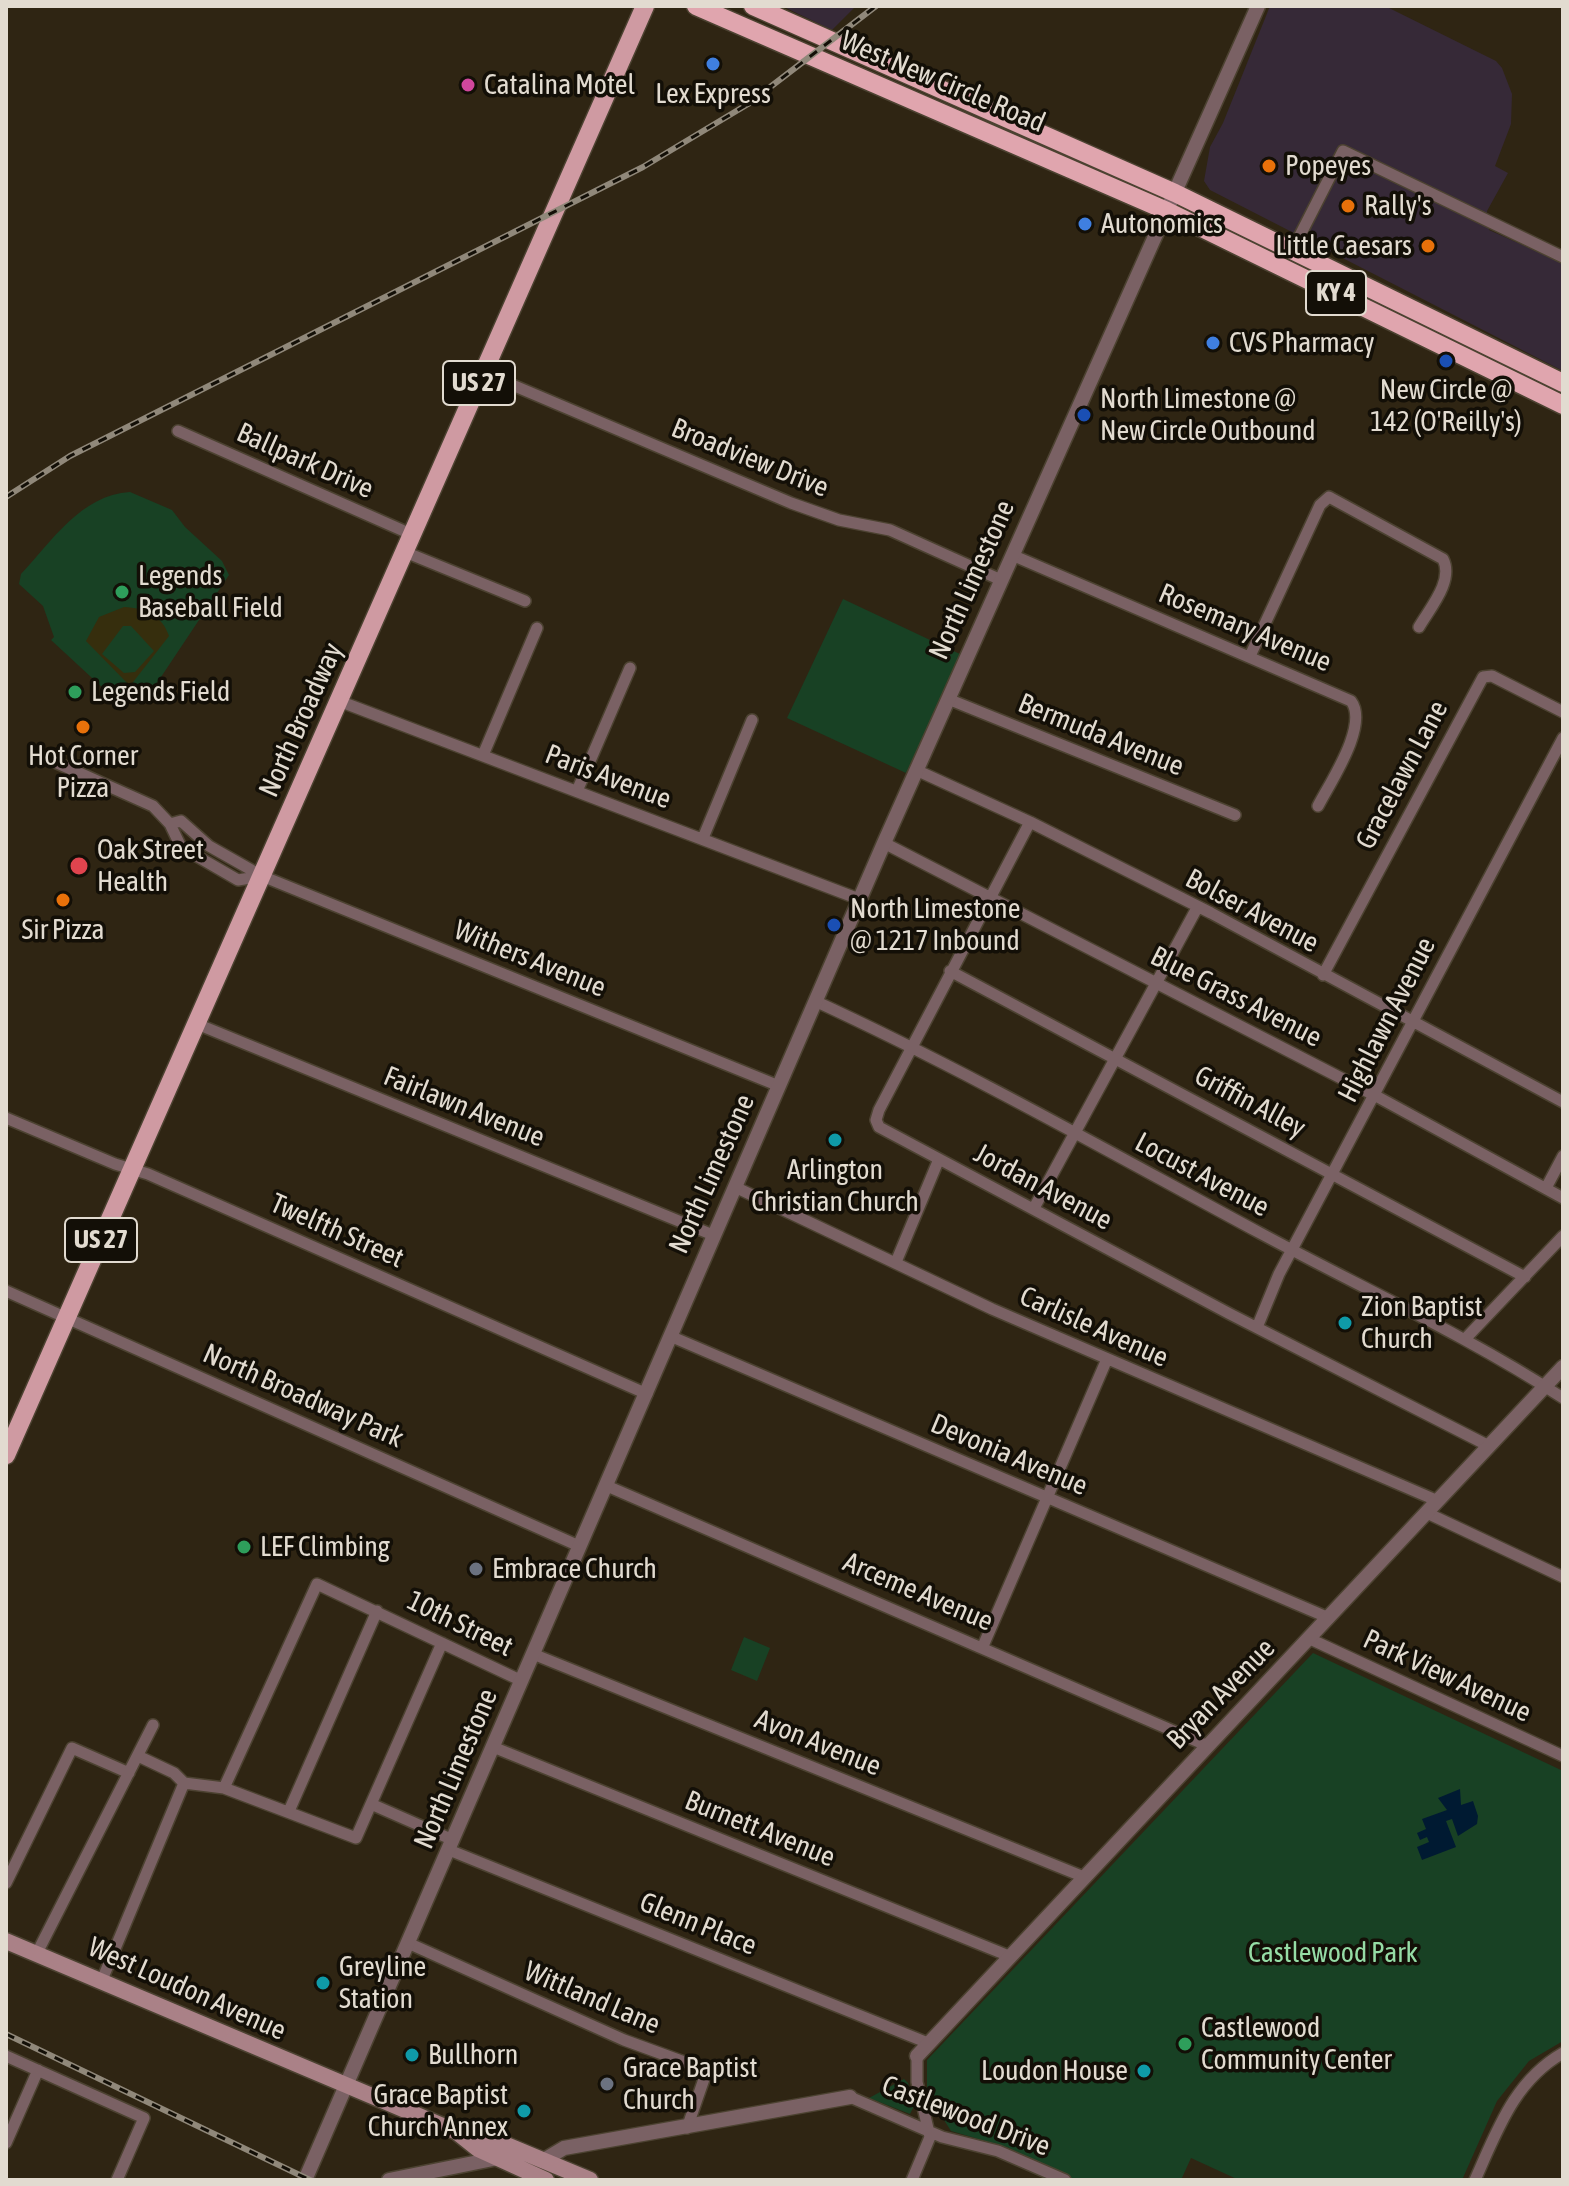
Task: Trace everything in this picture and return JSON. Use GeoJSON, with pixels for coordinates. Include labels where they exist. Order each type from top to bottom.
{"type":"FeatureCollection","features":[{"type":"Feature","properties":{"kind":"highway","name":"West New Circle Road"},"geometry":{"type":"LineString","coordinates":[[696,6],[1167,211]]}},
{"type":"Feature","properties":{"kind":"highway","name":"West New Circle Road"},"geometry":{"type":"LineString","coordinates":[[753,6],[1175,193]]}},
{"type":"Feature","properties":{"kind":"highway","name":"KY 4"},"geometry":{"type":"LineString","coordinates":[[1175,193],[1563,383]]}},
{"type":"Feature","properties":{"kind":"highway","name":"KY 4"},"geometry":{"type":"LineString","coordinates":[[1167,211],[1563,405]]}},
{"type":"Feature","properties":{"kind":"main road","name":"North Broadway"},"geometry":{"type":"LineString","coordinates":[[6,1455],[645,6]]}},
{"type":"Feature","properties":{"kind":"main road","name":"West Loudon Avenue"},"geometry":{"type":"LineString","coordinates":[[6,1941],[457,2132]]}},
{"type":"Feature","properties":{"kind":"main road"},"geometry":{"type":"LineString","coordinates":[[457,2132],[478,2149],[546,2180]]}},
{"type":"Feature","properties":{"kind":"main road"},"geometry":{"type":"LineString","coordinates":[[457,2132],[487,2137],[590,2180]]}},
{"type":"Feature","properties":{"kind":"street","name":"North Limestone"},"geometry":{"type":"LineString","coordinates":[[305,2180],[859,899],[1258,6]]}},
{"type":"Feature","properties":{"kind":"street"},"geometry":{"type":"LineString","coordinates":[[1293,249],[1343,151],[1563,257]]}},
{"type":"Feature","properties":{"kind":"street","name":"Broadview Drive"},"geometry":{"type":"LineString","coordinates":[[484,373],[791,503],[839,520],[890,530],[1001,580]]}},
{"type":"Feature","properties":{"kind":"street","name":"Ballpark Drive"},"geometry":{"type":"LineString","coordinates":[[178,431],[413,535]]}},
{"type":"Feature","properties":{"kind":"street"},"geometry":{"type":"LineString","coordinates":[[1250,656],[1307,530],[1320,505],[1329,497],[1443,559],[1447,567],[1444,584],[1419,627]]}},
{"type":"Feature","properties":{"kind":"street"},"geometry":{"type":"LineString","coordinates":[[405,552],[525,601]]}},
{"type":"Feature","properties":{"kind":"street","name":"Rosemary Avenue"},"geometry":{"type":"LineString","coordinates":[[1012,555],[1351,701],[1357,710],[1357,727],[1318,806]]}},
{"type":"Feature","properties":{"kind":"street"},"geometry":{"type":"LineString","coordinates":[[483,755],[537,628]]}},
{"type":"Feature","properties":{"kind":"street"},"geometry":{"type":"LineString","coordinates":[[577,791],[630,668]]}},
{"type":"Feature","properties":{"kind":"street","name":"Gracelawn Lane"},"geometry":{"type":"LineString","coordinates":[[1323,975],[1483,677],[1492,676],[1563,712]]}},
{"type":"Feature","properties":{"kind":"street","name":"Bermuda Avenue"},"geometry":{"type":"LineString","coordinates":[[948,699],[1235,815]]}},
{"type":"Feature","properties":{"kind":"street","name":"Paris Avenue"},"geometry":{"type":"LineString","coordinates":[[339,701],[859,899]]}},
{"type":"Feature","properties":{"kind":"street"},"geometry":{"type":"LineString","coordinates":[[703,838],[752,720]]}},
{"type":"Feature","properties":{"kind":"street","name":"Highlawn Avenue"},"geometry":{"type":"LineString","coordinates":[[1258,1325],[1291,1250],[1376,1096],[1411,1023],[1563,738]]}},
{"type":"Feature","properties":{"kind":"street"},"geometry":{"type":"LineString","coordinates":[[37,754],[153,806],[170,824],[181,847],[238,880],[262,876]]}},
{"type":"Feature","properties":{"kind":"street","name":"Bolser Avenue"},"geometry":{"type":"LineString","coordinates":[[916,770],[1030,822],[1563,1102]]}},
{"type":"Feature","properties":{"kind":"street"},"geometry":{"type":"LineString","coordinates":[[170,824],[181,821],[209,846],[262,876]]}},
{"type":"Feature","properties":{"kind":"street","name":"Jordan Avenue"},"geometry":{"type":"LineString","coordinates":[[1030,822],[992,898],[950,971],[876,1120],[887,1133],[1489,1446]]}},
{"type":"Feature","properties":{"kind":"street","name":"Blue Grass Avenue"},"geometry":{"type":"LineString","coordinates":[[884,843],[1376,1096],[1563,1198]]}},
{"type":"Feature","properties":{"kind":"street","name":"Withers Avenue"},"geometry":{"type":"LineString","coordinates":[[262,876],[779,1086]]}},
{"type":"Feature","properties":{"kind":"street"},"geometry":{"type":"LineString","coordinates":[[1034,1208],[1197,908]]}},
{"type":"Feature","properties":{"kind":"street","name":"Griffin Alley"},"geometry":{"type":"LineString","coordinates":[[950,971],[1525,1277]]}},
{"type":"Feature","properties":{"kind":"street","name":"Locust Avenue"},"geometry":{"type":"LineString","coordinates":[[815,1001],[912,1047],[1291,1250],[1466,1338],[1563,1398]]}},
{"type":"Feature","properties":{"kind":"street","name":"Fairlawn Avenue"},"geometry":{"type":"LineString","coordinates":[[197,1024],[713,1235]]}},
{"type":"Feature","properties":{"kind":"street","name":"Twelfth Street"},"geometry":{"type":"LineString","coordinates":[[6,1118],[131,1170],[148,1174],[647,1394]]}},
{"type":"Feature","properties":{"kind":"street"},"geometry":{"type":"LineString","coordinates":[[1546,1188],[1563,1156]]}},
{"type":"Feature","properties":{"kind":"street"},"geometry":{"type":"LineString","coordinates":[[896,1262],[939,1159]]}},
{"type":"Feature","properties":{"kind":"street","name":"Carlisle Avenue"},"geometry":{"type":"LineString","coordinates":[[735,1187],[1107,1359],[1438,1501]]}},
{"type":"Feature","properties":{"kind":"street"},"geometry":{"type":"LineString","coordinates":[[1466,1338],[1563,1236]]}},
{"type":"Feature","properties":{"kind":"street","name":"North Broadway Park"},"geometry":{"type":"LineString","coordinates":[[6,1291],[579,1546]]}},
{"type":"Feature","properties":{"kind":"street","name":"Devonia Avenue"},"geometry":{"type":"LineString","coordinates":[[670,1336],[1329,1618]]}},
{"type":"Feature","properties":{"kind":"street"},"geometry":{"type":"LineString","coordinates":[[983,1646],[1107,1359]]}},
{"type":"Feature","properties":{"kind":"street","name":"Bryan Avenue"},"geometry":{"type":"LineString","coordinates":[[917,2056],[1563,1367]]}},
{"type":"Feature","properties":{"kind":"street","name":"Arceme Avenue"},"geometry":{"type":"LineString","coordinates":[[607,1486],[983,1646],[1208,1746]]}},
{"type":"Feature","properties":{"kind":"street"},"geometry":{"type":"LineString","coordinates":[[1427,1513],[1563,1577]]}},
{"type":"Feature","properties":{"kind":"street","name":"10th Street"},"geometry":{"type":"LineString","coordinates":[[224,1788],[317,1584],[522,1681]]}},
{"type":"Feature","properties":{"kind":"street"},"geometry":{"type":"LineString","coordinates":[[289,1811],[377,1611]]}},
{"type":"Feature","properties":{"kind":"street","name":"Park View Avenue"},"geometry":{"type":"LineString","coordinates":[[1310,1639],[1563,1756]]}},
{"type":"Feature","properties":{"kind":"street"},"geometry":{"type":"LineString","coordinates":[[138,1756],[174,1773],[184,1783],[224,1788],[356,1838],[442,1643]]}},
{"type":"Feature","properties":{"kind":"street","name":"Avon Avenue"},"geometry":{"type":"LineString","coordinates":[[533,1654],[1084,1877]]}},
{"type":"Feature","properties":{"kind":"street"},"geometry":{"type":"LineString","coordinates":[[37,1953],[153,1725]]}},
{"type":"Feature","properties":{"kind":"street","name":"Burnett Avenue"},"geometry":{"type":"LineString","coordinates":[[493,1747],[1009,1956]]}},
{"type":"Feature","properties":{"kind":"street"},"geometry":{"type":"LineString","coordinates":[[6,1883],[72,1748],[129,1773]]}},
{"type":"Feature","properties":{"kind":"street"},"geometry":{"type":"LineString","coordinates":[[102,1980],[184,1783]]}},
{"type":"Feature","properties":{"kind":"street","name":"Glenn Place"},"geometry":{"type":"LineString","coordinates":[[371,1804],[451,1845],[928,2043]]}},
{"type":"Feature","properties":{"kind":"street","name":"Wittland Lane"},"geometry":{"type":"LineString","coordinates":[[408,1943],[622,2039],[700,2069],[703,2086],[687,2128]]}},
{"type":"Feature","properties":{"kind":"street"},"geometry":{"type":"LineString","coordinates":[[1475,2180],[1510,2104],[1525,2083],[1563,2053]]}},
{"type":"Feature","properties":{"kind":"street"},"geometry":{"type":"LineString","coordinates":[[6,2056],[144,2118],[117,2180]]}},
{"type":"Feature","properties":{"kind":"street"},"geometry":{"type":"LineString","coordinates":[[912,2180],[931,2132],[917,2082],[917,2056]]}},
{"type":"Feature","properties":{"kind":"street"},"geometry":{"type":"LineString","coordinates":[[6,2143],[38,2070]]}},
{"type":"Feature","properties":{"kind":"street"},"geometry":{"type":"LineString","coordinates":[[544,2160],[564,2148],[850,2097]]}},
{"type":"Feature","properties":{"kind":"street","name":"Castlewood Drive"},"geometry":{"type":"LineString","coordinates":[[850,2097],[931,2132],[1008,2155],[1065,2180]]}},
{"type":"Feature","properties":{"kind":"street"},"geometry":{"type":"LineString","coordinates":[[389,2180],[498,2158]]}},
{"type":"Feature","properties":{"kind":"shaded area"},"geometry":{"type":"Polygon","coordinates":[[[782,6],[856,6],[832,30],[782,6]]]}},
{"type":"Feature","properties":{"kind":"shaded area"},"geometry":{"type":"Polygon","coordinates":[[[1270,6],[1385,6],[1496,61],[1502,68],[1512,94],[1511,124],[1495,166],[1508,173],[1487,211],[1489,230],[1563,263],[1563,371],[1210,190],[1204,181],[1210,147],[1223,123],[1270,6]]]}},
{"type":"Feature","properties":{"kind":"green space","name":"Legends Baseball Field"},"geometry":{"type":"Polygon","coordinates":[[[130,492],[172,510],[185,527],[222,561],[229,575],[153,689],[140,702],[118,702],[51,640],[54,637],[43,606],[19,584],[21,574],[56,534],[82,511],[97,501],[130,492]]]}},
{"type":"Feature","properties":{"kind":"green space"},"geometry":{"type":"Polygon","coordinates":[[[843,599],[962,655],[906,773],[787,718],[843,599]]]}},
{"type":"Feature","properties":{"kind":"green space"},"geometry":{"type":"Polygon","coordinates":[[[744,1637],[770,1648],[757,1681],[731,1670],[744,1637]]]}},
{"type":"Feature","properties":{"kind":"green space","name":"Castlewood Park"},"geometry":{"type":"Polygon","coordinates":[[[1313,1653],[1563,1771],[1563,2041],[1529,2061],[1497,2101],[1462,2180],[1239,2180],[1191,2158],[1181,2180],[1071,2180],[1009,2148],[951,2131],[927,2093],[927,2060],[1313,1653]]]}},
{"type":"Feature","properties":{"kind":"green space"},"geometry":{"type":"Polygon","coordinates":[[[904,2079],[914,2106],[910,2114],[869,2098],[904,2079]]]}},
{"type":"Feature","properties":{"kind":"sand"},"geometry":{"type":"Polygon","coordinates":[[[124,607],[132,608],[152,614],[166,629],[169,636],[130,686],[86,641],[99,617],[124,607]],[[123,626],[102,654],[124,673],[135,672],[154,651],[131,626],[123,626]]]}},
{"type":"Feature","properties":{"kind":"water"},"geometry":{"type":"Polygon","coordinates":[[[1460,1789],[1461,1805],[1473,1801],[1477,1824],[1458,1836],[1452,1819],[1446,1821],[1456,1847],[1422,1860],[1417,1847],[1429,1842],[1427,1837],[1420,1840],[1417,1833],[1426,1829],[1422,1819],[1447,1810],[1438,1798],[1460,1789]]]}},
{"type":"Feature","properties":{"kind":"railway"},"geometry":{"type":"LineString","coordinates":[[6,497],[70,456],[643,167],[748,104],[876,6]]}},
{"type":"Feature","properties":{"kind":"railway"},"geometry":{"type":"LineString","coordinates":[[6,2034],[310,2180]]}},
{"type":"Feature","properties":{"kind":"place","name":"Lex Express"},"geometry":{"type":"Point","coordinates":[713,64]}},
{"type":"Feature","properties":{"kind":"place","name":"Catalina Motel"},"geometry":{"type":"Point","coordinates":[468,85]}},
{"type":"Feature","properties":{"kind":"place","name":"Popeyes"},"geometry":{"type":"Point","coordinates":[1269,166]}},
{"type":"Feature","properties":{"kind":"place","name":"Rally's"},"geometry":{"type":"Point","coordinates":[1348,206]}},
{"type":"Feature","properties":{"kind":"place","name":"Autonomics"},"geometry":{"type":"Point","coordinates":[1085,224]}},
{"type":"Feature","properties":{"kind":"place","name":"Little Caesars"},"geometry":{"type":"Point","coordinates":[1428,246]}},
{"type":"Feature","properties":{"kind":"place","name":"CVS Pharmacy"},"geometry":{"type":"Point","coordinates":[1213,343]}},
{"type":"Feature","properties":{"kind":"place","name":"New Circle @ 142 (O'Reilly's)"},"geometry":{"type":"Point","coordinates":[1446,361]}},
{"type":"Feature","properties":{"kind":"place","name":"North Limestone @ New Circle Outbound"},"geometry":{"type":"Point","coordinates":[1084,415]}},
{"type":"Feature","properties":{"kind":"place","name":"Legends Baseball Field"},"geometry":{"type":"Point","coordinates":[122,592]}},
{"type":"Feature","properties":{"kind":"place","name":"Legends Field"},"geometry":{"type":"Point","coordinates":[75,692]}},
{"type":"Feature","properties":{"kind":"place","name":"Hot Corner Pizza"},"geometry":{"type":"Point","coordinates":[83,727]}},
{"type":"Feature","properties":{"kind":"place","name":"Oak Street Health"},"geometry":{"type":"Point","coordinates":[79,866]}},
{"type":"Feature","properties":{"kind":"place","name":"Sir Pizza"},"geometry":{"type":"Point","coordinates":[63,900]}},
{"type":"Feature","properties":{"kind":"place","name":"North Limestone @ 1217 Inbound"},"geometry":{"type":"Point","coordinates":[834,925]}},
{"type":"Feature","properties":{"kind":"place","name":"Arlington Christian Church"},"geometry":{"type":"Point","coordinates":[835,1140]}},
{"type":"Feature","properties":{"kind":"place","name":"Zion Baptist Church"},"geometry":{"type":"Point","coordinates":[1345,1323]}},
{"type":"Feature","properties":{"kind":"place","name":"LEF Climbing"},"geometry":{"type":"Point","coordinates":[244,1547]}},
{"type":"Feature","properties":{"kind":"place","name":"Embrace Church"},"geometry":{"type":"Point","coordinates":[476,1569]}},
{"type":"Feature","properties":{"kind":"place","name":"Greyline Station"},"geometry":{"type":"Point","coordinates":[323,1983]}},
{"type":"Feature","properties":{"kind":"place","name":"Castlewood Community Center"},"geometry":{"type":"Point","coordinates":[1185,2044]}},
{"type":"Feature","properties":{"kind":"place","name":"Bullhorn"},"geometry":{"type":"Point","coordinates":[412,2055]}},
{"type":"Feature","properties":{"kind":"place","name":"Loudon House"},"geometry":{"type":"Point","coordinates":[1144,2071]}},
{"type":"Feature","properties":{"kind":"place","name":"Grace Baptist Church"},"geometry":{"type":"Point","coordinates":[607,2084]}},
{"type":"Feature","properties":{"kind":"place","name":"Grace Baptist Church Annex"},"geometry":{"type":"Point","coordinates":[524,2111]}}]}
